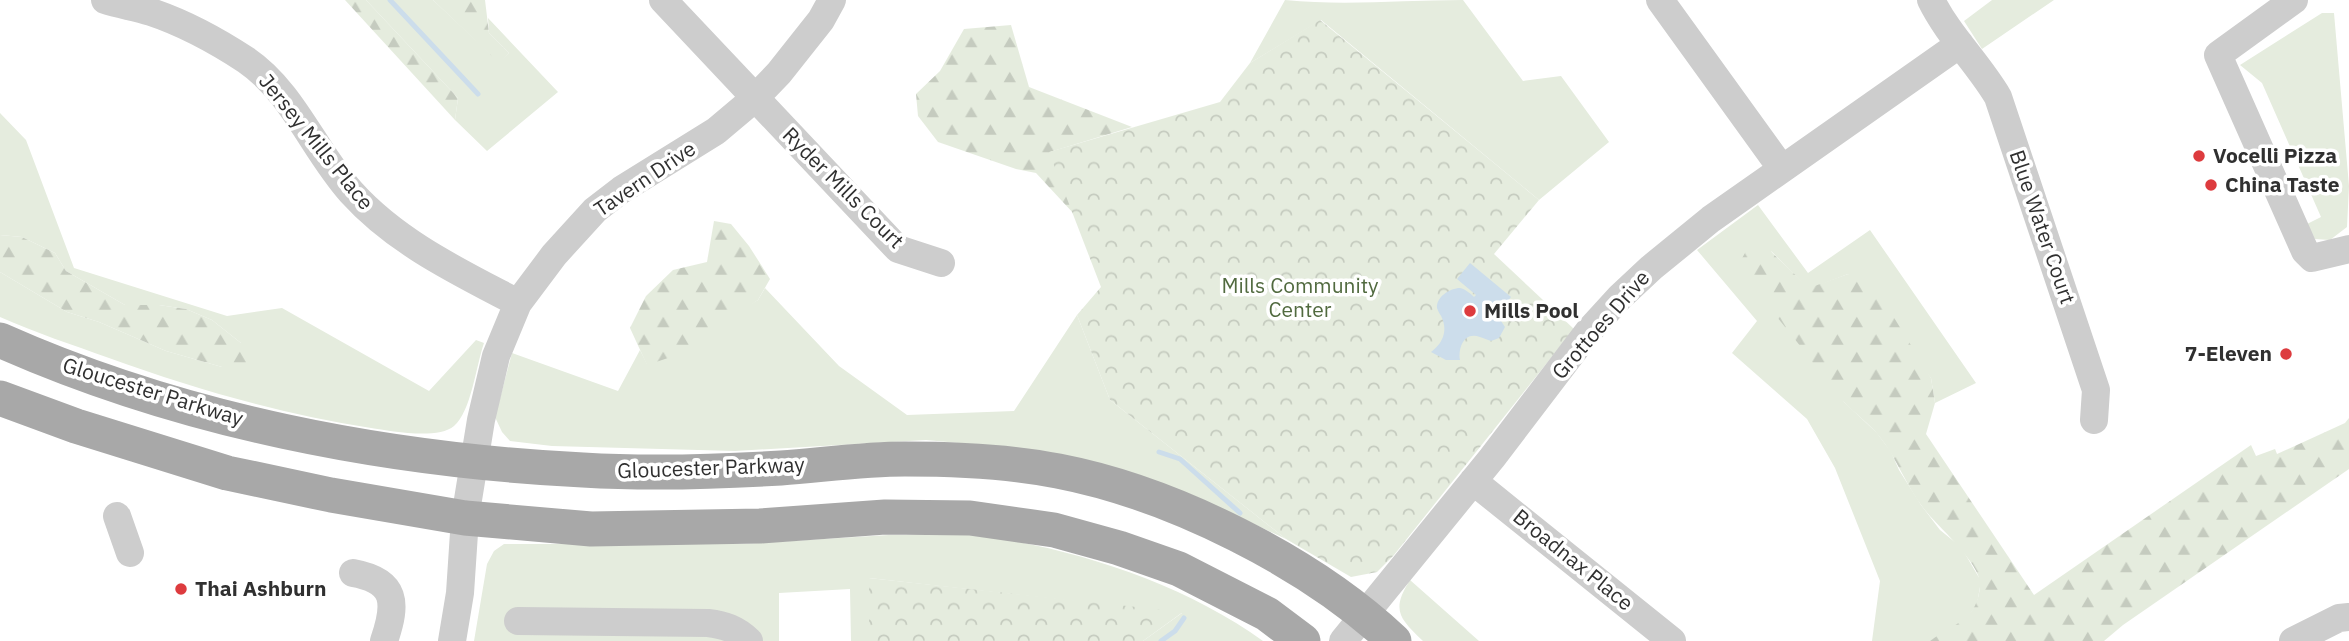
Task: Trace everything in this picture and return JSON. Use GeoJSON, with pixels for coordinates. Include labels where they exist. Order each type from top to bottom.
{"type":"FeatureCollection","features":[{"type":"Feature","properties":{"kind":"main road","name":"Gloucester Parkway"},"geometry":{"type":"LineString","coordinates":[[0,340],[81,372],[190,407],[307,436],[474,463],[651,473],[778,468],[901,459],[961,460],[1059,471],[1150,496],[1259,546],[1365,615],[1394,641]]}},
{"type":"Feature","properties":{"kind":"main road"},"geometry":{"type":"LineString","coordinates":[[0,398],[76,426],[227,473],[331,495],[465,518],[592,529],[760,526],[885,517],[970,518],[1054,530],[1119,548],[1179,569],[1267,614],[1303,641]]}},
{"type":"Feature","properties":{"kind":"street","name":"Jersey Mills Place"},"geometry":{"type":"LineString","coordinates":[[105,0],[150,12],[190,28],[247,61],[284,97],[328,164],[352,194],[390,229],[448,266],[518,303]]}},
{"type":"Feature","properties":{"kind":"street","name":"Ryder Mills Court"},"geometry":{"type":"LineString","coordinates":[[663,0],[898,249],[941,263]]}},
{"type":"Feature","properties":{"kind":"street","name":"Tavern Drive"},"geometry":{"type":"LineString","coordinates":[[452,641],[460,593],[465,518],[474,463],[496,355],[518,303],[554,255],[595,210],[621,190],[716,131],[754,99],[779,73],[821,20],[832,0]]}},
{"type":"Feature","properties":{"kind":"street"},"geometry":{"type":"LineString","coordinates":[[1660,0],[1782,169]]}},
{"type":"Feature","properties":{"kind":"street","name":"Blue Water Court"},"geometry":{"type":"LineString","coordinates":[[1931,0],[1939,16],[1980,68],[1998,97],[2096,390],[2094,420]]}},
{"type":"Feature","properties":{"kind":"street"},"geometry":{"type":"LineString","coordinates":[[2294,0],[2218,55],[2305,251],[2312,258],[2349,249]]}},
{"type":"Feature","properties":{"kind":"street","name":"Grottoes Drive"},"geometry":{"type":"LineString","coordinates":[[1343,641],[1473,481],[1588,332],[1620,296],[1711,219],[1960,44]]}},
{"type":"Feature","properties":{"kind":"street","name":"Broadnax Place"},"geometry":{"type":"LineString","coordinates":[[1473,481],[1672,641]]}},
{"type":"Feature","properties":{"kind":"street"},"geometry":{"type":"LineString","coordinates":[[117,516],[130,553]]}},
{"type":"Feature","properties":{"kind":"street"},"geometry":{"type":"LineString","coordinates":[[353,573],[377,579],[390,597],[393,615],[384,641]]}},
{"type":"Feature","properties":{"kind":"street"},"geometry":{"type":"LineString","coordinates":[[2293,641],[2339,618],[2349,617]]}},
{"type":"Feature","properties":{"kind":"street"},"geometry":{"type":"LineString","coordinates":[[518,621],[708,623],[725,625],[739,632],[748,641]]}},
{"type":"Feature","properties":{"kind":"green space"},"geometry":{"type":"Polygon","coordinates":[[[345,0],[366,0],[458,98],[455,120],[345,0]]]}},
{"type":"Feature","properties":{"kind":"green space"},"geometry":{"type":"Polygon","coordinates":[[[366,0],[433,0],[499,62],[509,53],[489,33],[488,18],[558,92],[487,151],[455,120],[458,98],[366,0]]]}},
{"type":"Feature","properties":{"kind":"green space"},"geometry":{"type":"Polygon","coordinates":[[[433,0],[485,0],[489,33],[509,53],[499,63],[433,0]]]}},
{"type":"Feature","properties":{"kind":"green space"},"geometry":{"type":"Polygon","coordinates":[[[1285,0],[1352,3],[1463,0],[1523,81],[1561,76],[1609,142],[1539,200],[1321,20],[1250,63],[1285,0]]]}},
{"type":"Feature","properties":{"kind":"green space"},"geometry":{"type":"Polygon","coordinates":[[[1992,0],[2054,0],[1982,49],[1964,21],[1992,0]]]}},
{"type":"Feature","properties":{"kind":"green space"},"geometry":{"type":"Polygon","coordinates":[[[2322,13],[2334,13],[2349,186],[2347,227],[2330,240],[2315,239],[2307,224],[2321,217],[2262,83],[2240,65],[2322,13]]]}},
{"type":"Feature","properties":{"kind":"green space","name":"Mills Community Center"},"geometry":{"type":"Polygon","coordinates":[[[1320,20],[1539,200],[1494,254],[1574,329],[1394,555],[1377,572],[1351,577],[1286,539],[1110,400],[1077,315],[1101,287],[1049,152],[1220,102],[1250,63],[1320,20]]]}},
{"type":"Feature","properties":{"kind":"green space"},"geometry":{"type":"Polygon","coordinates":[[[1011,25],[1029,87],[1132,127],[1050,152],[1074,214],[1036,173],[1016,169],[938,142],[918,116],[916,94],[940,71],[964,29],[1011,25]]]}},
{"type":"Feature","properties":{"kind":"green space"},"geometry":{"type":"Polygon","coordinates":[[[0,113],[26,140],[74,268],[227,316],[282,308],[429,391],[476,340],[484,343],[469,400],[460,419],[447,430],[426,434],[390,431],[304,416],[174,380],[54,339],[0,317],[0,272],[67,312],[99,322],[166,351],[222,367],[241,343],[212,320],[186,309],[159,305],[125,305],[66,271],[55,253],[22,237],[0,235],[0,113]]]}},
{"type":"Feature","properties":{"kind":"green space"},"geometry":{"type":"Polygon","coordinates":[[[1758,205],[1808,273],[1870,230],[1976,383],[1935,403],[1931,378],[1848,274],[1809,289],[1771,251],[1844,402],[1877,433],[1921,505],[1940,530],[1961,547],[1981,581],[1977,604],[1965,621],[1930,641],[1872,641],[1880,581],[1835,468],[1807,419],[1732,353],[1757,321],[1697,250],[1758,205]]]}},
{"type":"Feature","properties":{"kind":"green space"},"geometry":{"type":"Polygon","coordinates":[[[714,221],[731,224],[770,279],[758,300],[680,354],[647,365],[630,328],[646,296],[673,270],[707,262],[714,221]]]}},
{"type":"Feature","properties":{"kind":"green space"},"geometry":{"type":"Polygon","coordinates":[[[0,235],[22,237],[55,253],[66,271],[125,305],[159,305],[186,309],[212,320],[241,343],[253,360],[247,371],[222,367],[166,351],[99,322],[67,312],[0,272],[0,235]]]}},
{"type":"Feature","properties":{"kind":"green space"},"geometry":{"type":"Polygon","coordinates":[[[1763,244],[1809,288],[1848,274],[1864,281],[1893,316],[1931,378],[1935,403],[1926,434],[2034,595],[2251,445],[2256,456],[2275,449],[2277,454],[2345,423],[2349,418],[2349,469],[2123,625],[2104,641],[1930,641],[1970,613],[1978,597],[1978,576],[1966,556],[1918,500],[1879,436],[1833,389],[1760,295],[1741,260],[1749,246],[1763,244]]]}},
{"type":"Feature","properties":{"kind":"green space"},"geometry":{"type":"Polygon","coordinates":[[[765,288],[839,366],[907,415],[1014,411],[1077,315],[1110,400],[1286,539],[1190,494],[1014,448],[926,440],[735,451],[552,446],[510,441],[502,432],[495,417],[512,353],[618,391],[640,350],[647,364],[758,300],[765,288]]]}},
{"type":"Feature","properties":{"kind":"green space"},"geometry":{"type":"Polygon","coordinates":[[[889,535],[974,535],[1049,548],[1162,585],[1232,620],[1263,641],[1143,641],[1182,613],[869,578],[869,641],[851,641],[850,589],[779,593],[779,641],[474,641],[487,564],[494,551],[504,544],[742,544],[889,535]]]}},
{"type":"Feature","properties":{"kind":"green space"},"geometry":{"type":"Polygon","coordinates":[[[869,578],[1183,612],[1143,641],[869,641],[869,578]]]}},
{"type":"Feature","properties":{"kind":"green space"},"geometry":{"type":"Polygon","coordinates":[[[1410,580],[1479,641],[1423,641],[1403,620],[1400,613],[1401,599],[1410,580]]]}},
{"type":"Feature","properties":{"kind":"water","name":"Mills Pool"},"geometry":{"type":"Polygon","coordinates":[[[1470,263],[1511,297],[1497,315],[1505,327],[1499,338],[1491,341],[1474,336],[1466,338],[1461,346],[1460,360],[1446,360],[1431,352],[1444,333],[1444,323],[1437,304],[1444,294],[1456,288],[1464,289],[1474,297],[1476,295],[1457,279],[1470,263]]]}},
{"type":"Feature","properties":{"kind":"waterway"},"geometry":{"type":"LineString","coordinates":[[390,0],[478,94]]}},
{"type":"Feature","properties":{"kind":"waterway"},"geometry":{"type":"LineString","coordinates":[[1159,452],[1180,459],[1240,513]]}},
{"type":"Feature","properties":{"kind":"waterway"},"geometry":{"type":"LineString","coordinates":[[1161,641],[1175,631],[1184,618]]}},
{"type":"Feature","properties":{"kind":"place","name":"Vocelli Pizza"},"geometry":{"type":"Point","coordinates":[2199,156]}},
{"type":"Feature","properties":{"kind":"place","name":"China Taste"},"geometry":{"type":"Point","coordinates":[2211,185]}},
{"type":"Feature","properties":{"kind":"place","name":"Mills Pool"},"geometry":{"type":"Point","coordinates":[1470,311]}},
{"type":"Feature","properties":{"kind":"place","name":"7-Eleven"},"geometry":{"type":"Point","coordinates":[2286,354]}},
{"type":"Feature","properties":{"kind":"place","name":"Thai Ashburn"},"geometry":{"type":"Point","coordinates":[181,589]}}]}
